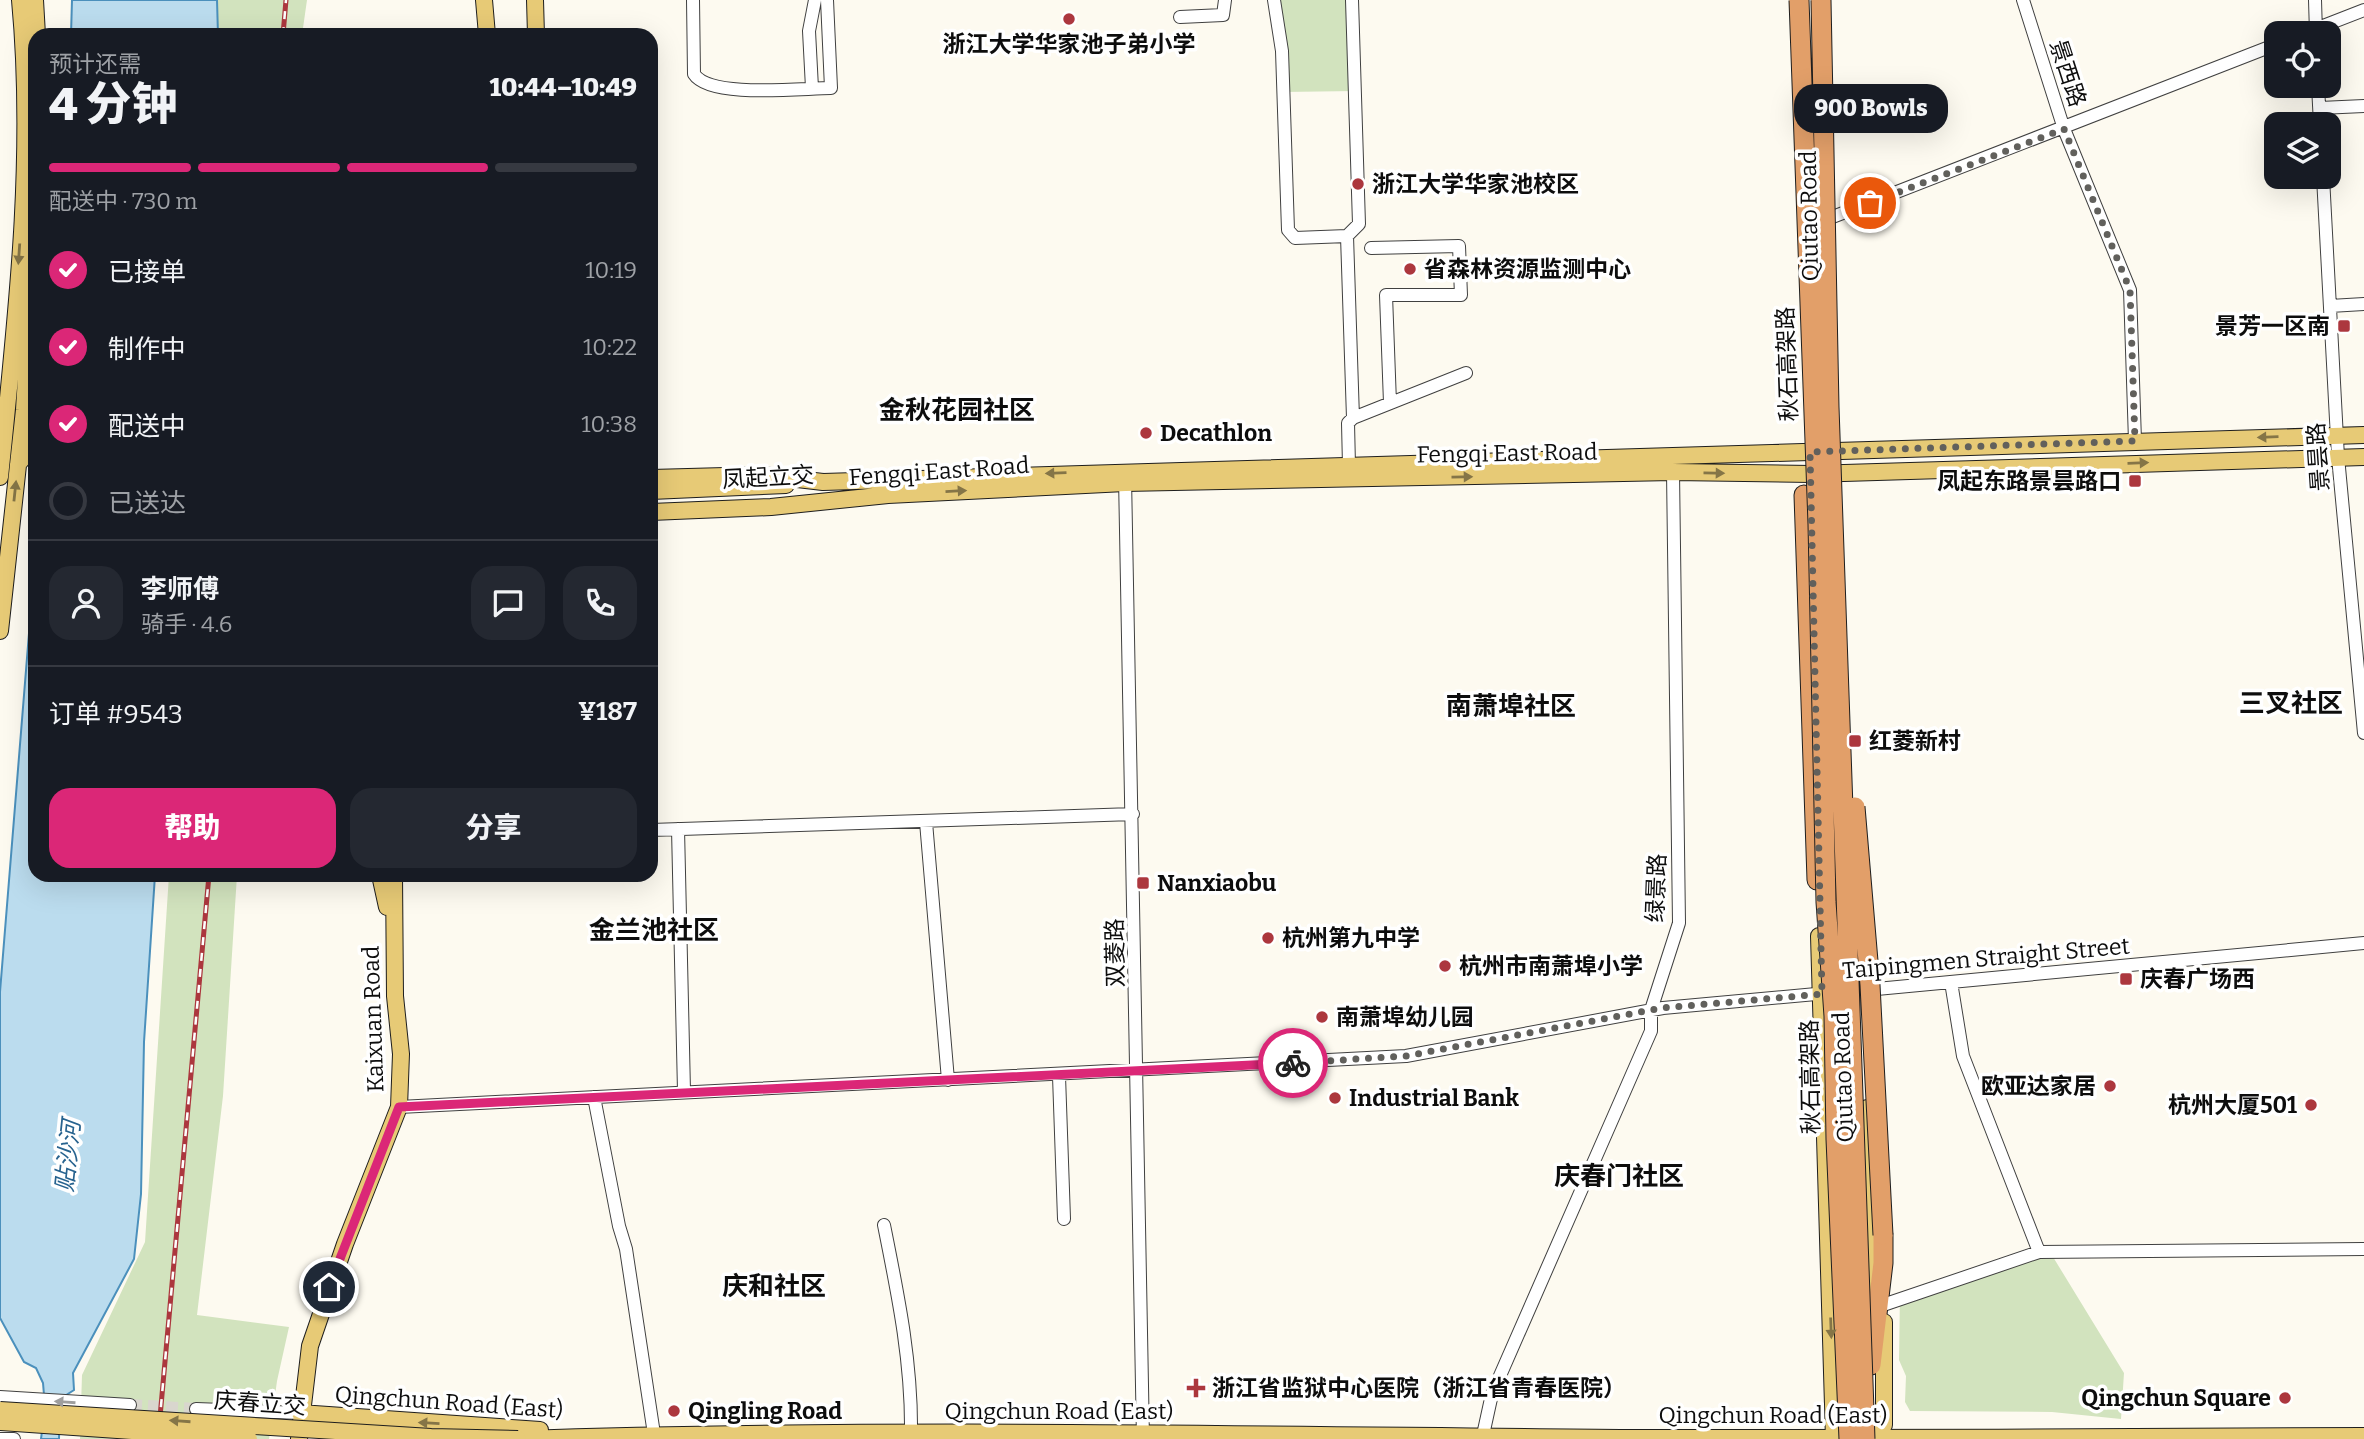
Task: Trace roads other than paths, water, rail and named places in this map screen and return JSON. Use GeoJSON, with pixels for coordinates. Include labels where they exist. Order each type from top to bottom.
{"type":"FeatureCollection","features":[{"type":"Feature","properties":{"kind":"highway","name":"秋石高架路"},"geometry":{"type":"LineString","coordinates":[[1798,0],[1818,524],[1826,902],[1834,1016],[1839,1439]]}},
{"type":"Feature","properties":{"kind":"highway","name":"秋石高架路"},"geometry":{"type":"LineString","coordinates":[[1821,0],[1829,407],[1839,642],[1845,898],[1871,1439]]}},
{"type":"Feature","properties":{"kind":"highway"},"geometry":{"type":"LineString","coordinates":[[1809,290],[1803,443],[1819,941]]}},
{"type":"Feature","properties":{"kind":"highway"},"geometry":{"type":"LineString","coordinates":[[1839,642],[1870,985],[1884,1235],[1884,1263],[1871,1365]]}},
{"type":"Feature","properties":{"kind":"main road"},"geometry":{"type":"LineString","coordinates":[[0,631],[18,464],[17,415],[12,372],[28,88],[20,0]]}},
{"type":"Feature","properties":{"kind":"main road"},"geometry":{"type":"LineString","coordinates":[[35,0],[37,28]]}},
{"type":"Feature","properties":{"kind":"main road"},"geometry":{"type":"LineString","coordinates":[[484,0],[486,28]]}},
{"type":"Feature","properties":{"kind":"main road"},"geometry":{"type":"LineString","coordinates":[[535,0],[536,28]]}},
{"type":"Feature","properties":{"kind":"main road","name":"Qiutao Road"},"geometry":{"type":"LineString","coordinates":[[1789,0],[1811,474],[1819,941],[1839,1439]]}},
{"type":"Feature","properties":{"kind":"main road","name":"Qiutao Road"},"geometry":{"type":"LineString","coordinates":[[1830,0],[1830,218],[1853,875],[1870,990],[1873,1248],[1871,1439]]}},
{"type":"Feature","properties":{"kind":"main road"},"geometry":{"type":"LineString","coordinates":[[0,477],[17,415],[28,302]]}},
{"type":"Feature","properties":{"kind":"main road"},"geometry":{"type":"LineString","coordinates":[[0,386],[12,372]]}},
{"type":"Feature","properties":{"kind":"main road","name":"Fengqi East Road"},"geometry":{"type":"LineString","coordinates":[[658,512],[771,507],[1125,477],[1349,466],[1632,460],[2364,435]]}},
{"type":"Feature","properties":{"kind":"main road"},"geometry":{"type":"LineString","coordinates":[[18,464],[28,452]]}},
{"type":"Feature","properties":{"kind":"main road","name":"Fengqi East Road"},"geometry":{"type":"LineString","coordinates":[[658,478],[762,475],[823,482],[1673,472],[1811,474],[2364,457]]}},
{"type":"Feature","properties":{"kind":"main road","name":"凤起立交"},"geometry":{"type":"LineString","coordinates":[[658,505],[762,494],[823,482]]}},
{"type":"Feature","properties":{"kind":"main road","name":"凤起立交"},"geometry":{"type":"LineString","coordinates":[[658,491],[888,495]]}},
{"type":"Feature","properties":{"kind":"main road"},"geometry":{"type":"LineString","coordinates":[[382,882],[392,929]]}},
{"type":"Feature","properties":{"kind":"main road","name":"Kaixuan Road"},"geometry":{"type":"LineString","coordinates":[[299,1439],[310,1346],[329,1287],[399,1107],[401,1054],[392,929],[394,882]]}},
{"type":"Feature","properties":{"kind":"main road"},"geometry":{"type":"LineString","coordinates":[[1870,990],[1884,1305],[1884,1424],[1871,1439]]}},
{"type":"Feature","properties":{"kind":"main road","name":"庆春立交"},"geometry":{"type":"LineString","coordinates":[[0,1410],[431,1437],[518,1438]]}},
{"type":"Feature","properties":{"kind":"main road","name":"Qingchun Road (East)"},"geometry":{"type":"LineString","coordinates":[[300,1413],[516,1427],[594,1436]]}},
{"type":"Feature","properties":{"kind":"main road","name":"庆春立交"},"geometry":{"type":"LineString","coordinates":[[0,1422],[249,1439]]}},
{"type":"Feature","properties":{"kind":"main road","name":"Qingchun Road (East)"},"geometry":{"type":"LineString","coordinates":[[518,1438],[654,1434],[1483,1435],[1839,1439],[2364,1436]]}},
{"type":"Feature","properties":{"kind":"street"},"geometry":{"type":"LineString","coordinates":[[693,0],[694,74],[699,81],[709,86],[734,89],[831,88],[827,0]]}},
{"type":"Feature","properties":{"kind":"street"},"geometry":{"type":"LineString","coordinates":[[812,88],[809,31],[815,0]]}},
{"type":"Feature","properties":{"kind":"street"},"geometry":{"type":"LineString","coordinates":[[1180,17],[1223,15],[1225,0],[1237,0]]}},
{"type":"Feature","properties":{"kind":"street"},"geometry":{"type":"LineString","coordinates":[[1274,0],[1282,51],[1288,230],[1295,237],[1347,236],[1359,224],[1352,0]]}},
{"type":"Feature","properties":{"kind":"street","name":"景西路"},"geometry":{"type":"LineString","coordinates":[[2023,0],[2064,129],[2130,290],[2135,441]]}},
{"type":"Feature","properties":{"kind":"street"},"geometry":{"type":"LineString","coordinates":[[2313,21],[2315,0]]}},
{"type":"Feature","properties":{"kind":"street"},"geometry":{"type":"LineString","coordinates":[[2338,21],[2364,10]]}},
{"type":"Feature","properties":{"kind":"street"},"geometry":{"type":"LineString","coordinates":[[1830,218],[2264,49]]}},
{"type":"Feature","properties":{"kind":"street"},"geometry":{"type":"LineString","coordinates":[[2319,98],[2320,112]]}},
{"type":"Feature","properties":{"kind":"street"},"geometry":{"type":"LineString","coordinates":[[2320,108],[2364,106]]}},
{"type":"Feature","properties":{"kind":"street","name":"景昙路"},"geometry":{"type":"LineString","coordinates":[[2324,189],[2336,435],[2364,733]]}},
{"type":"Feature","properties":{"kind":"street"},"geometry":{"type":"LineString","coordinates":[[1347,236],[1353,418]]}},
{"type":"Feature","properties":{"kind":"street"},"geometry":{"type":"LineString","coordinates":[[1371,248],[1459,246],[1461,295],[1386,295],[1390,403]]}},
{"type":"Feature","properties":{"kind":"street"},"geometry":{"type":"LineString","coordinates":[[2330,306],[2364,304]]}},
{"type":"Feature","properties":{"kind":"street"},"geometry":{"type":"LineString","coordinates":[[1349,466],[1348,423],[1353,418],[1466,373]]}},
{"type":"Feature","properties":{"kind":"street","name":"绿景路"},"geometry":{"type":"LineString","coordinates":[[1483,1435],[1492,1394],[1651,1031],[1651,1010],[1679,923],[1673,472]]}},
{"type":"Feature","properties":{"kind":"street","name":"双菱路"},"geometry":{"type":"LineString","coordinates":[[1125,477],[1143,1436]]}},
{"type":"Feature","properties":{"kind":"street"},"geometry":{"type":"LineString","coordinates":[[658,830],[1133,814]]}},
{"type":"Feature","properties":{"kind":"street"},"geometry":{"type":"LineString","coordinates":[[926,822],[948,1080]]}},
{"type":"Feature","properties":{"kind":"street"},"geometry":{"type":"LineString","coordinates":[[678,830],[684,1091]]}},
{"type":"Feature","properties":{"kind":"street","name":"Taipingmen Straight Street"},"geometry":{"type":"LineString","coordinates":[[399,1107],[684,1091],[1059,1076],[1406,1056],[1651,1010],[2364,943]]}},
{"type":"Feature","properties":{"kind":"street"},"geometry":{"type":"LineString","coordinates":[[1951,982],[1963,1056],[2039,1252]]}},
{"type":"Feature","properties":{"kind":"street"},"geometry":{"type":"LineString","coordinates":[[1059,1076],[1064,1219]]}},
{"type":"Feature","properties":{"kind":"street"},"geometry":{"type":"LineString","coordinates":[[594,1097],[619,1226],[626,1249],[654,1434]]}},
{"type":"Feature","properties":{"kind":"street"},"geometry":{"type":"LineString","coordinates":[[884,1226],[906,1337],[912,1383],[911,1434]]}},
{"type":"Feature","properties":{"kind":"street"},"geometry":{"type":"LineString","coordinates":[[1884,1305],[2039,1252],[2364,1250]]}},
{"type":"Feature","properties":{"kind":"street"},"geometry":{"type":"LineString","coordinates":[[0,1397],[130,1405]]}},
{"type":"Feature","properties":{"kind":"street"},"geometry":{"type":"LineString","coordinates":[[196,1409],[300,1413]]}},
{"type":"Feature","properties":{"kind":"street"},"geometry":{"type":"LineString","coordinates":[[0,1438],[14,1439]]}},
{"type":"Feature","properties":{"kind":"water"},"geometry":{"type":"Polygon","coordinates":[[[72,0],[217,0],[218,28],[71,28],[72,0]]]}},
{"type":"Feature","properties":{"kind":"water","name":"贴沙河"},"geometry":{"type":"Polygon","coordinates":[[[28,646],[28,882],[155,882],[144,1042],[141,1194],[134,1259],[73,1373],[74,1390],[60,1399],[59,1439],[41,1439],[45,1407],[43,1383],[36,1368],[24,1362],[0,1318],[0,992],[28,646]]]}},
{"type":"Feature","properties":{"kind":"tunnel"},"geometry":{"type":"LineString","coordinates":[[130,1405],[196,1409]]}},
{"type":"Feature","properties":{"kind":"railway"},"geometry":{"type":"LineString","coordinates":[[284,28],[286,0]]}},
{"type":"Feature","properties":{"kind":"railway"},"geometry":{"type":"LineString","coordinates":[[158,1439],[208,882]]}},
{"type":"Feature","properties":{"kind":"place","name":"浙江大学华家池子弟小学"},"geometry":{"type":"Point","coordinates":[1069,19]}},
{"type":"Feature","properties":{"kind":"place","name":"浙江大学华家池校区"},"geometry":{"type":"Point","coordinates":[1358,184]}},
{"type":"Feature","properties":{"kind":"place","name":"900 Bowls"},"geometry":{"type":"Point","coordinates":[1870,203]}},
{"type":"Feature","properties":{"kind":"place","name":"省森林资源监测中心"},"geometry":{"type":"Point","coordinates":[1410,269]}},
{"type":"Feature","properties":{"kind":"place","name":"景芳一区南"},"geometry":{"type":"Point","coordinates":[2344,326]}},
{"type":"Feature","properties":{"kind":"place","name":"Decathlon"},"geometry":{"type":"Point","coordinates":[1146,433]}},
{"type":"Feature","properties":{"kind":"place","name":"凤起东路景昙路口"},"geometry":{"type":"Point","coordinates":[2135,481]}},
{"type":"Feature","properties":{"kind":"place","name":"红菱新村"},"geometry":{"type":"Point","coordinates":[1855,741]}},
{"type":"Feature","properties":{"kind":"place","name":"Nanxiaobu"},"geometry":{"type":"Point","coordinates":[1143,883]}},
{"type":"Feature","properties":{"kind":"place","name":"杭州第九中学"},"geometry":{"type":"Point","coordinates":[1268,938]}},
{"type":"Feature","properties":{"kind":"place","name":"杭州市南萧埠小学"},"geometry":{"type":"Point","coordinates":[1445,966]}},
{"type":"Feature","properties":{"kind":"place","name":"庆春广场西"},"geometry":{"type":"Point","coordinates":[2126,979]}},
{"type":"Feature","properties":{"kind":"place","name":"南萧埠幼儿园"},"geometry":{"type":"Point","coordinates":[1322,1017]}},
{"type":"Feature","properties":{"kind":"place","name":"欧亚达家居"},"geometry":{"type":"Point","coordinates":[2110,1086]}},
{"type":"Feature","properties":{"kind":"place","name":"Industrial Bank"},"geometry":{"type":"Point","coordinates":[1335,1098]}},
{"type":"Feature","properties":{"kind":"place","name":"杭州大厦501"},"geometry":{"type":"Point","coordinates":[2311,1105]}},
{"type":"Feature","properties":{"kind":"place","name":"浙江省监狱中心医院（浙江省青春医院）"},"geometry":{"type":"Point","coordinates":[1196,1388]}},
{"type":"Feature","properties":{"kind":"place","name":"Qingchun Square"},"geometry":{"type":"Point","coordinates":[2285,1398]}},
{"type":"Feature","properties":{"kind":"place","name":"Qingling Road"},"geometry":{"type":"Point","coordinates":[674,1411]}},
{"type":"Feature","properties":{"kind":"district","name":"金秋花园社区"},"geometry":{"type":"Point","coordinates":[957,410]}},
{"type":"Feature","properties":{"kind":"district","name":"三叉社区"},"geometry":{"type":"Point","coordinates":[2291,703]}},
{"type":"Feature","properties":{"kind":"district","name":"南萧埠社区"},"geometry":{"type":"Point","coordinates":[1511,706]}},
{"type":"Feature","properties":{"kind":"district","name":"金兰池社区"},"geometry":{"type":"Point","coordinates":[654,930]}},
{"type":"Feature","properties":{"kind":"district","name":"庆春门社区"},"geometry":{"type":"Point","coordinates":[1619,1176]}},
{"type":"Feature","properties":{"kind":"district","name":"庆和社区"},"geometry":{"type":"Point","coordinates":[774,1286]}}]}
